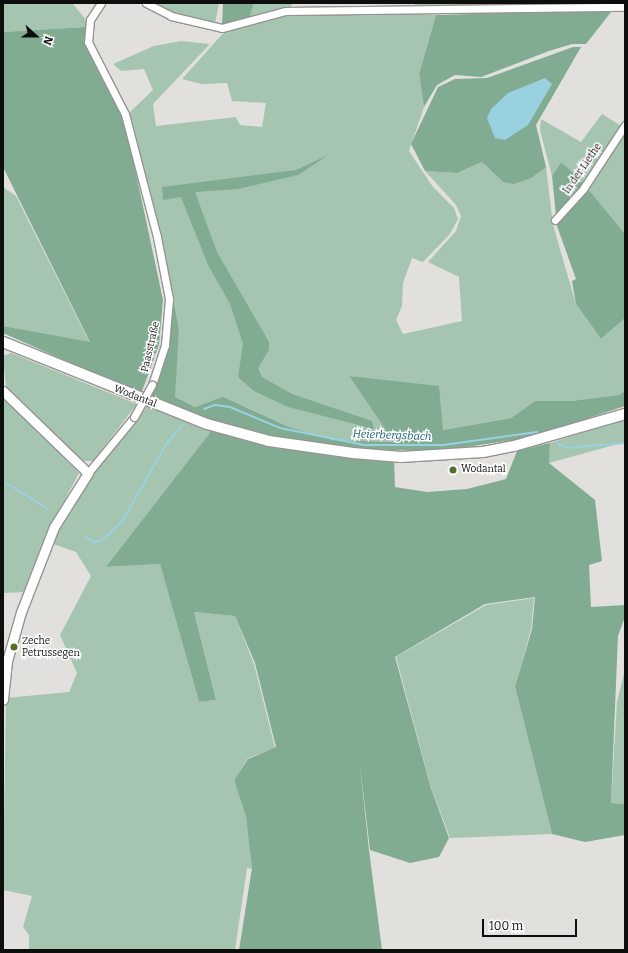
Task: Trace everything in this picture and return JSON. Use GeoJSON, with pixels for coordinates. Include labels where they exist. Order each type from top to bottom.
{"type":"FeatureCollection","features":[{"type":"Feature","properties":{"kind":"main road","name":"Wodantal"},"geometry":{"type":"LineString","coordinates":[[3,342],[207,424],[269,441],[321,450],[401,457],[483,452],[514,446],[625,414]]}},
{"type":"Feature","properties":{"kind":"street","name":"Paasstraße"},"geometry":{"type":"LineString","coordinates":[[3,700],[7,661],[22,612],[54,527],[88,473],[134,417],[152,385],[165,345],[169,299],[157,237],[124,114],[88,42],[90,20],[102,3]]}},
{"type":"Feature","properties":{"kind":"street"},"geometry":{"type":"LineString","coordinates":[[146,3],[171,16],[222,28],[294,11],[625,7]]}},
{"type":"Feature","properties":{"kind":"street","name":"In der Liethe"},"geometry":{"type":"LineString","coordinates":[[555,220],[583,189],[625,125]]}},
{"type":"Feature","properties":{"kind":"street"},"geometry":{"type":"LineString","coordinates":[[3,391],[88,473]]}},
{"type":"Feature","properties":{"kind":"green space"},"geometry":{"type":"Polygon","coordinates":[[[3,3],[72,3],[87,21],[85,27],[3,32],[3,3]]]}},
{"type":"Feature","properties":{"kind":"green space"},"geometry":{"type":"Polygon","coordinates":[[[152,3],[219,3],[215,24],[173,14],[152,3]]]}},
{"type":"Feature","properties":{"kind":"green space"},"geometry":{"type":"Polygon","coordinates":[[[223,3],[254,3],[249,19],[222,25],[223,3]]]}},
{"type":"Feature","properties":{"kind":"green space"},"geometry":{"type":"Polygon","coordinates":[[[254,3],[292,3],[291,8],[249,19],[254,3]]]}},
{"type":"Feature","properties":{"kind":"green space"},"geometry":{"type":"Polygon","coordinates":[[[415,3],[625,3],[415,9],[415,3]]]}},
{"type":"Feature","properties":{"kind":"green space"},"geometry":{"type":"Polygon","coordinates":[[[581,11],[611,12],[586,44],[572,44],[549,51],[481,77],[455,75],[437,85],[424,107],[419,74],[436,15],[581,11]]]}},
{"type":"Feature","properties":{"kind":"green space"},"geometry":{"type":"Polygon","coordinates":[[[289,13],[436,15],[419,74],[424,107],[409,151],[433,187],[454,208],[458,219],[450,234],[423,262],[412,258],[403,283],[402,306],[396,320],[403,334],[462,321],[459,277],[428,262],[456,231],[461,216],[456,205],[425,171],[457,173],[482,162],[503,182],[546,167],[553,225],[576,304],[601,339],[625,318],[625,391],[619,395],[571,401],[535,401],[511,418],[443,430],[390,382],[349,376],[394,442],[333,440],[289,427],[241,405],[211,402],[195,407],[174,397],[179,330],[164,251],[129,113],[153,90],[144,69],[121,71],[113,64],[154,46],[181,41],[210,44],[153,104],[156,126],[236,117],[240,125],[262,127],[266,103],[232,101],[227,83],[201,84],[182,79],[226,30],[289,13]]]}},
{"type":"Feature","properties":{"kind":"green space"},"geometry":{"type":"Polygon","coordinates":[[[85,27],[87,49],[113,90],[124,117],[163,300],[159,345],[141,394],[3,333],[3,326],[90,342],[3,167],[3,32],[85,27]]]}},
{"type":"Feature","properties":{"kind":"green space"},"geometry":{"type":"Polygon","coordinates":[[[573,47],[581,47],[536,125],[546,167],[531,178],[514,184],[503,182],[482,162],[457,173],[425,171],[411,144],[438,87],[455,79],[487,78],[573,47]]]}},
{"type":"Feature","properties":{"kind":"green space"},"geometry":{"type":"Polygon","coordinates":[[[602,114],[623,127],[584,184],[561,162],[552,176],[540,130],[541,119],[581,142],[602,114]]]}},
{"type":"Feature","properties":{"kind":"green space"},"geometry":{"type":"Polygon","coordinates":[[[625,128],[625,234],[586,187],[625,128]]]}},
{"type":"Feature","properties":{"kind":"green space"},"geometry":{"type":"Polygon","coordinates":[[[328,155],[298,175],[238,189],[195,192],[217,252],[269,342],[269,350],[258,368],[262,377],[292,394],[372,421],[374,429],[288,407],[254,391],[238,377],[243,344],[230,304],[208,265],[181,197],[163,200],[162,187],[296,170],[328,155]]]}},
{"type":"Feature","properties":{"kind":"green space"},"geometry":{"type":"Polygon","coordinates":[[[561,162],[579,178],[625,234],[625,318],[601,339],[576,304],[572,281],[576,279],[557,226],[552,176],[561,162]]]}},
{"type":"Feature","properties":{"kind":"green space"},"geometry":{"type":"Polygon","coordinates":[[[3,187],[16,196],[90,343],[3,326],[3,187]]]}},
{"type":"Feature","properties":{"kind":"green space"},"geometry":{"type":"Polygon","coordinates":[[[174,303],[179,330],[175,397],[195,407],[223,397],[289,427],[333,440],[394,442],[349,376],[439,386],[443,430],[511,418],[535,401],[571,401],[619,395],[625,391],[625,406],[528,438],[445,450],[338,450],[259,436],[149,400],[161,375],[174,303]]]}},
{"type":"Feature","properties":{"kind":"green space"},"geometry":{"type":"Polygon","coordinates":[[[11,353],[137,404],[93,461],[81,461],[6,388],[3,356],[11,353]]]}},
{"type":"Feature","properties":{"kind":"green space"},"geometry":{"type":"Polygon","coordinates":[[[3,398],[79,473],[53,522],[26,592],[3,593],[3,398]]]}},
{"type":"Feature","properties":{"kind":"green space"},"geometry":{"type":"Polygon","coordinates":[[[148,404],[213,430],[107,567],[160,564],[199,702],[216,700],[194,612],[235,616],[254,664],[275,748],[248,758],[234,780],[247,816],[252,869],[247,868],[235,950],[29,950],[29,935],[23,927],[32,896],[3,890],[6,698],[69,692],[77,673],[60,635],[91,576],[76,552],[53,544],[61,523],[93,474],[137,422],[148,404]]]}},
{"type":"Feature","properties":{"kind":"green space"},"geometry":{"type":"Polygon","coordinates":[[[625,419],[625,442],[549,463],[550,443],[625,419]]]}},
{"type":"Feature","properties":{"kind":"green space"},"geometry":{"type":"Polygon","coordinates":[[[213,429],[394,459],[395,487],[427,492],[467,489],[506,479],[517,451],[550,443],[549,463],[595,500],[602,561],[589,565],[591,607],[625,605],[625,617],[618,636],[611,803],[625,804],[625,835],[585,842],[552,834],[515,687],[532,629],[535,597],[485,604],[395,657],[431,788],[449,838],[439,857],[410,863],[370,850],[359,757],[369,850],[382,950],[239,950],[252,868],[246,816],[234,780],[248,759],[276,747],[255,663],[235,616],[194,612],[216,700],[199,702],[160,564],[106,567],[213,429]]]}},
{"type":"Feature","properties":{"kind":"green space"},"geometry":{"type":"Polygon","coordinates":[[[534,598],[531,629],[515,688],[552,834],[450,838],[431,787],[396,657],[486,605],[534,598]]]}},
{"type":"Feature","properties":{"kind":"green space"},"geometry":{"type":"Polygon","coordinates":[[[625,669],[625,804],[611,803],[617,702],[625,669]]]}},
{"type":"Feature","properties":{"kind":"water"},"geometry":{"type":"Polygon","coordinates":[[[545,78],[552,84],[528,125],[505,140],[495,138],[487,118],[491,109],[508,93],[545,78]]]}},
{"type":"Feature","properties":{"kind":"waterway","name":"Heierbergsbach"},"geometry":{"type":"LineString","coordinates":[[204,409],[215,405],[230,407],[280,428],[364,445],[443,445],[537,432]]}},
{"type":"Feature","properties":{"kind":"waterway","name":"Heierbergsbach"},"geometry":{"type":"LineString","coordinates":[[85,537],[94,542],[103,540],[123,520],[167,443],[182,426]]}},
{"type":"Feature","properties":{"kind":"waterway","name":"Heierbergsbach"},"geometry":{"type":"LineString","coordinates":[[558,444],[567,448],[625,443]]}},
{"type":"Feature","properties":{"kind":"waterway","name":"Heierbergsbach"},"geometry":{"type":"LineString","coordinates":[[3,481],[48,509]]}},
{"type":"Feature","properties":{"kind":"place","name":"Wodantal"},"geometry":{"type":"Point","coordinates":[453,470]}},
{"type":"Feature","properties":{"kind":"place","name":"Zeche Petrussegen"},"geometry":{"type":"Point","coordinates":[14,647]}}]}
